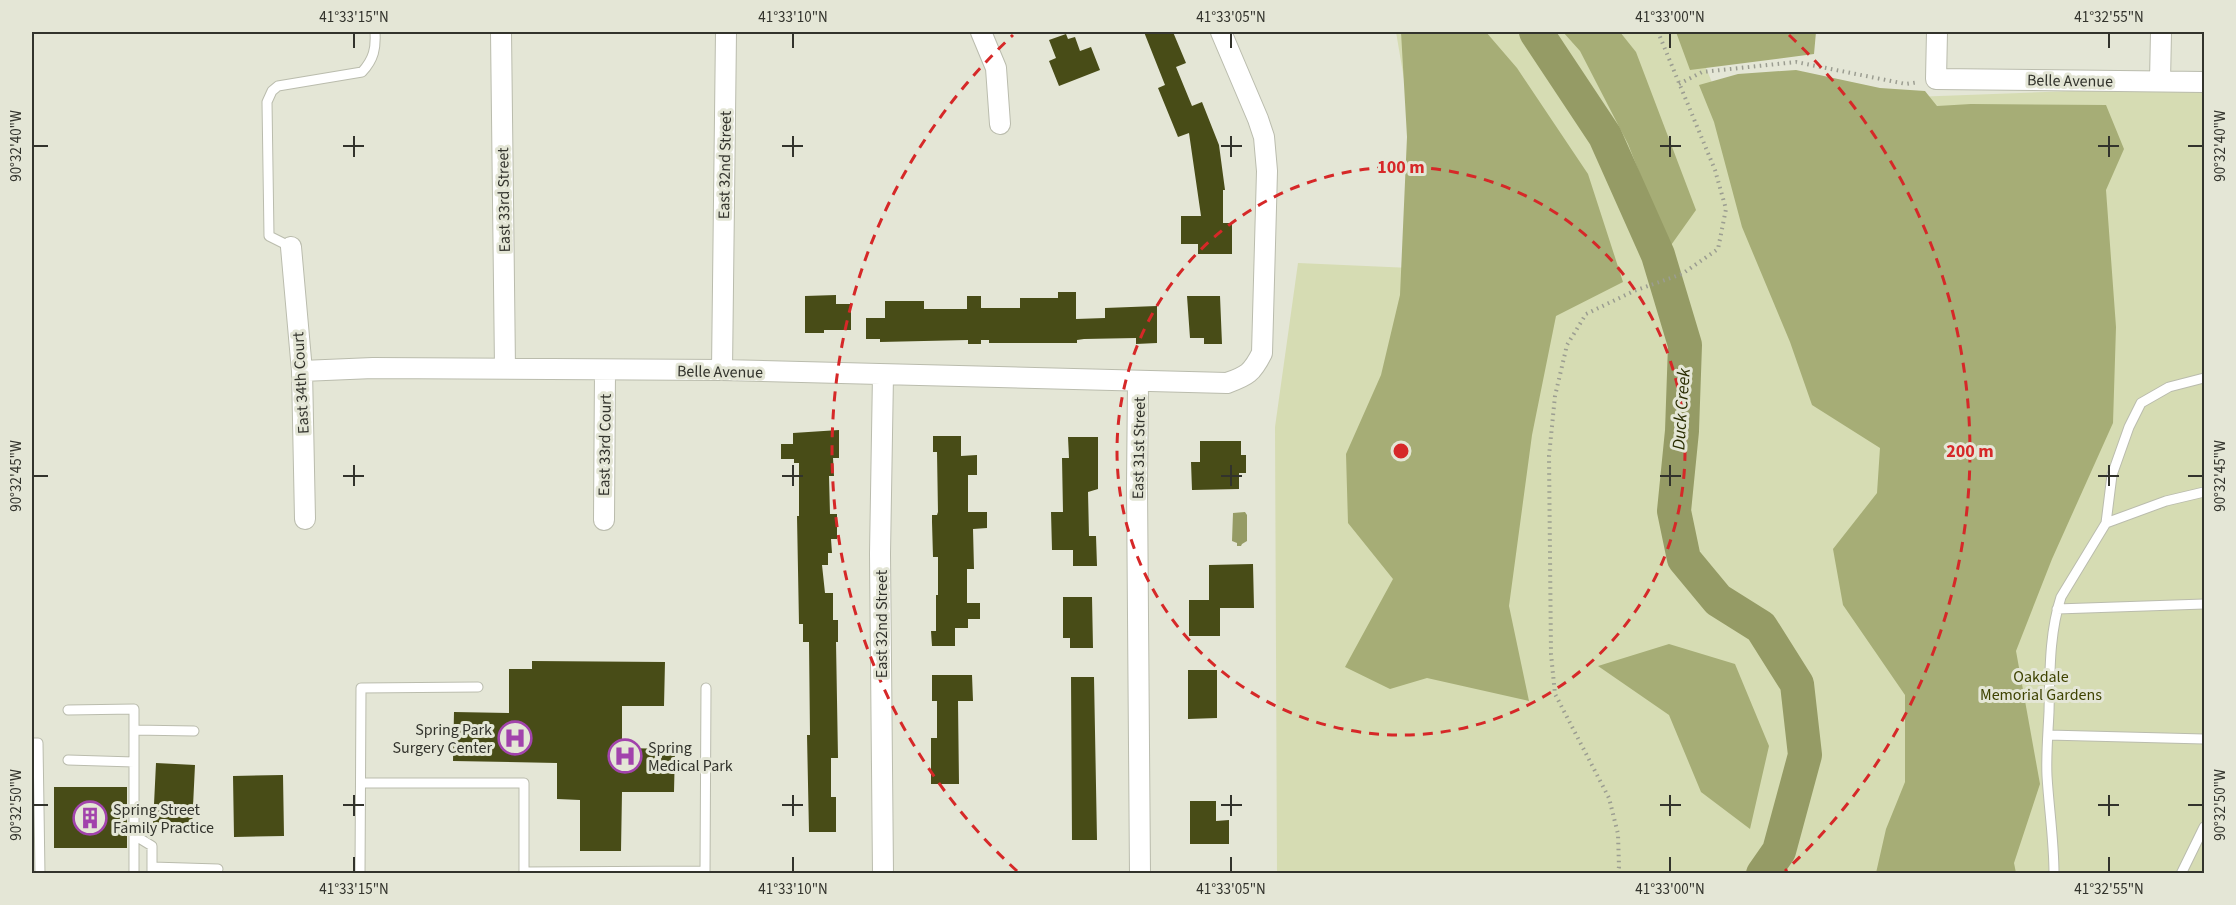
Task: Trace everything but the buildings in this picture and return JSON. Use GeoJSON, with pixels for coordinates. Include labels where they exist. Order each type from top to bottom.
{"type":"FeatureCollection","features":[{"type":"Feature","properties":{"kind":"street","name":"East 33rd Street"},"geometry":{"type":"LineString","coordinates":[[501,32],[505,368]]}},
{"type":"Feature","properties":{"kind":"street","name":"East 32nd Street"},"geometry":{"type":"LineString","coordinates":[[722,370],[726,32]]}},
{"type":"Feature","properties":{"kind":"street"},"geometry":{"type":"LineString","coordinates":[[981,32],[996,68],[1000,124]]}},
{"type":"Feature","properties":{"kind":"street","name":"East 31st Street"},"geometry":{"type":"LineString","coordinates":[[1140,873],[1138,382],[1227,383],[1245,377],[1255,369],[1262,353],[1267,171],[1264,137],[1221,32]]}},
{"type":"Feature","properties":{"kind":"street"},"geometry":{"type":"LineString","coordinates":[[1936,79],[1937,32]]}},
{"type":"Feature","properties":{"kind":"street"},"geometry":{"type":"LineString","coordinates":[[2160,81],[2161,32]]}},
{"type":"Feature","properties":{"kind":"street","name":"Belle Avenue"},"geometry":{"type":"LineString","coordinates":[[1936,79],[2205,82]]}},
{"type":"Feature","properties":{"kind":"street","name":"East 34th Court"},"geometry":{"type":"LineString","coordinates":[[291,247],[302,371],[305,519]]}},
{"type":"Feature","properties":{"kind":"street","name":"Belle Avenue"},"geometry":{"type":"LineString","coordinates":[[302,371],[373,368],[722,370],[1138,382]]}},
{"type":"Feature","properties":{"kind":"street","name":"East 33rd Court"},"geometry":{"type":"LineString","coordinates":[[604,520],[605,370]]}},
{"type":"Feature","properties":{"kind":"street","name":"East 32nd Street"},"geometry":{"type":"LineString","coordinates":[[883,375],[880,554],[883,873]]}},
{"type":"Feature","properties":{"kind":"lane"},"geometry":{"type":"LineString","coordinates":[[291,247],[269,236],[267,102],[272,91],[278,86],[362,72],[371,63],[376,48],[375,32]]}},
{"type":"Feature","properties":{"kind":"lane"},"geometry":{"type":"LineString","coordinates":[[2054,873],[2047,776],[2050,657],[2057,609],[2061,597],[2106,523],[2112,475],[2130,427],[2142,403],[2169,387],[2205,378]]}},
{"type":"Feature","properties":{"kind":"lane"},"geometry":{"type":"LineString","coordinates":[[2106,523],[2166,501],[2205,492]]}},
{"type":"Feature","properties":{"kind":"lane"},"geometry":{"type":"LineString","coordinates":[[2057,609],[2205,604]]}},
{"type":"Feature","properties":{"kind":"lane"},"geometry":{"type":"LineString","coordinates":[[360,873],[361,688],[478,687]]}},
{"type":"Feature","properties":{"kind":"lane"},"geometry":{"type":"LineString","coordinates":[[361,783],[524,783],[524,873],[705,872],[706,688]]}},
{"type":"Feature","properties":{"kind":"lane"},"geometry":{"type":"LineString","coordinates":[[68,710],[134,709],[134,873]]}},
{"type":"Feature","properties":{"kind":"lane"},"geometry":{"type":"LineString","coordinates":[[134,730],[194,731]]}},
{"type":"Feature","properties":{"kind":"lane"},"geometry":{"type":"LineString","coordinates":[[2048,735],[2205,739]]}},
{"type":"Feature","properties":{"kind":"lane"},"geometry":{"type":"LineString","coordinates":[[32,743],[38,743],[40,873]]}},
{"type":"Feature","properties":{"kind":"lane"},"geometry":{"type":"LineString","coordinates":[[68,760],[134,762]]}},
{"type":"Feature","properties":{"kind":"lane"},"geometry":{"type":"LineString","coordinates":[[2181,873],[2205,827]]}},
{"type":"Feature","properties":{"kind":"lane"},"geometry":{"type":"LineString","coordinates":[[134,835],[153,846],[152,870],[218,869]]}},
{"type":"Feature","properties":{"kind":"path"},"geometry":{"type":"LineString","coordinates":[[1617,873],[1619,867],[1618,834],[1609,798],[1554,694],[1551,654],[1550,456],[1554,396],[1567,345],[1586,314],[1634,291],[1682,274],[1718,249],[1726,209],[1715,170],[1658,32]]}},
{"type":"Feature","properties":{"kind":"path"},"geometry":{"type":"LineString","coordinates":[[1679,84],[1702,72],[1796,62],[1906,84],[1936,79]]}},
{"type":"Feature","properties":{"kind":"green space","name":"Oakdale Memorial Gardens"},"geometry":{"type":"Polygon","coordinates":[[[1396,32],[1691,32],[1721,104],[2098,90],[2204,90],[2204,873],[1277,874],[1275,427],[1298,263],[1411,268],[1413,132],[1396,32]]]}},
{"type":"Feature","properties":{"kind":"shaded area"},"geometry":{"type":"Polygon","coordinates":[[[1401,32],[1486,32],[1517,68],[1588,174],[1623,282],[1556,316],[1532,435],[1509,606],[1529,701],[1427,678],[1390,689],[1345,667],[1393,579],[1348,523],[1346,454],[1381,375],[1400,295],[1407,137],[1401,32]]]}},
{"type":"Feature","properties":{"kind":"shaded area"},"geometry":{"type":"Polygon","coordinates":[[[1563,32],[1620,32],[1636,52],[1696,210],[1669,248],[1628,144],[1580,51],[1563,32]]]}},
{"type":"Feature","properties":{"kind":"shaded area"},"geometry":{"type":"Polygon","coordinates":[[[1676,32],[1816,32],[1814,54],[1690,70],[1676,32]]]}},
{"type":"Feature","properties":{"kind":"shaded area"},"geometry":{"type":"Polygon","coordinates":[[[1796,70],[1880,88],[1925,91],[1937,106],[2106,105],[2124,149],[2106,190],[2116,327],[2113,423],[2052,559],[2016,651],[2040,784],[2014,863],[2016,873],[1876,873],[1886,829],[1905,782],[1905,695],[1843,605],[1833,549],[1877,493],[1880,448],[1812,405],[1790,342],[1742,227],[1714,122],[1699,85],[1738,74],[1796,70]]]}},
{"type":"Feature","properties":{"kind":"shaded area"},"geometry":{"type":"Polygon","coordinates":[[[1245,512],[1247,515],[1247,541],[1241,546],[1237,546],[1237,543],[1232,541],[1233,513],[1245,512]]]}},
{"type":"Feature","properties":{"kind":"shaded area"},"geometry":{"type":"Polygon","coordinates":[[[1669,644],[1735,664],[1769,746],[1750,829],[1701,792],[1669,715],[1598,666],[1669,644]]]}},
{"type":"Feature","properties":{"kind":"waterway","name":"Duck Creek"},"geometry":{"type":"LineString","coordinates":[[1536,32],[1605,136],[1658,255],[1685,345],[1682,431],[1674,511],[1684,559],[1718,600],[1761,627],[1797,684],[1805,755],[1779,851],[1763,874]]}},
{"type":"Feature","properties":{"kind":"place","name":"Spring Park Surgery Center"},"geometry":{"type":"Point","coordinates":[515,738]}},
{"type":"Feature","properties":{"kind":"place","name":"Spring Medical Park"},"geometry":{"type":"Point","coordinates":[625,756]}},
{"type":"Feature","properties":{"kind":"place","name":"Spring Street Family Practice"},"geometry":{"type":"Point","coordinates":[90,818]}}]}
